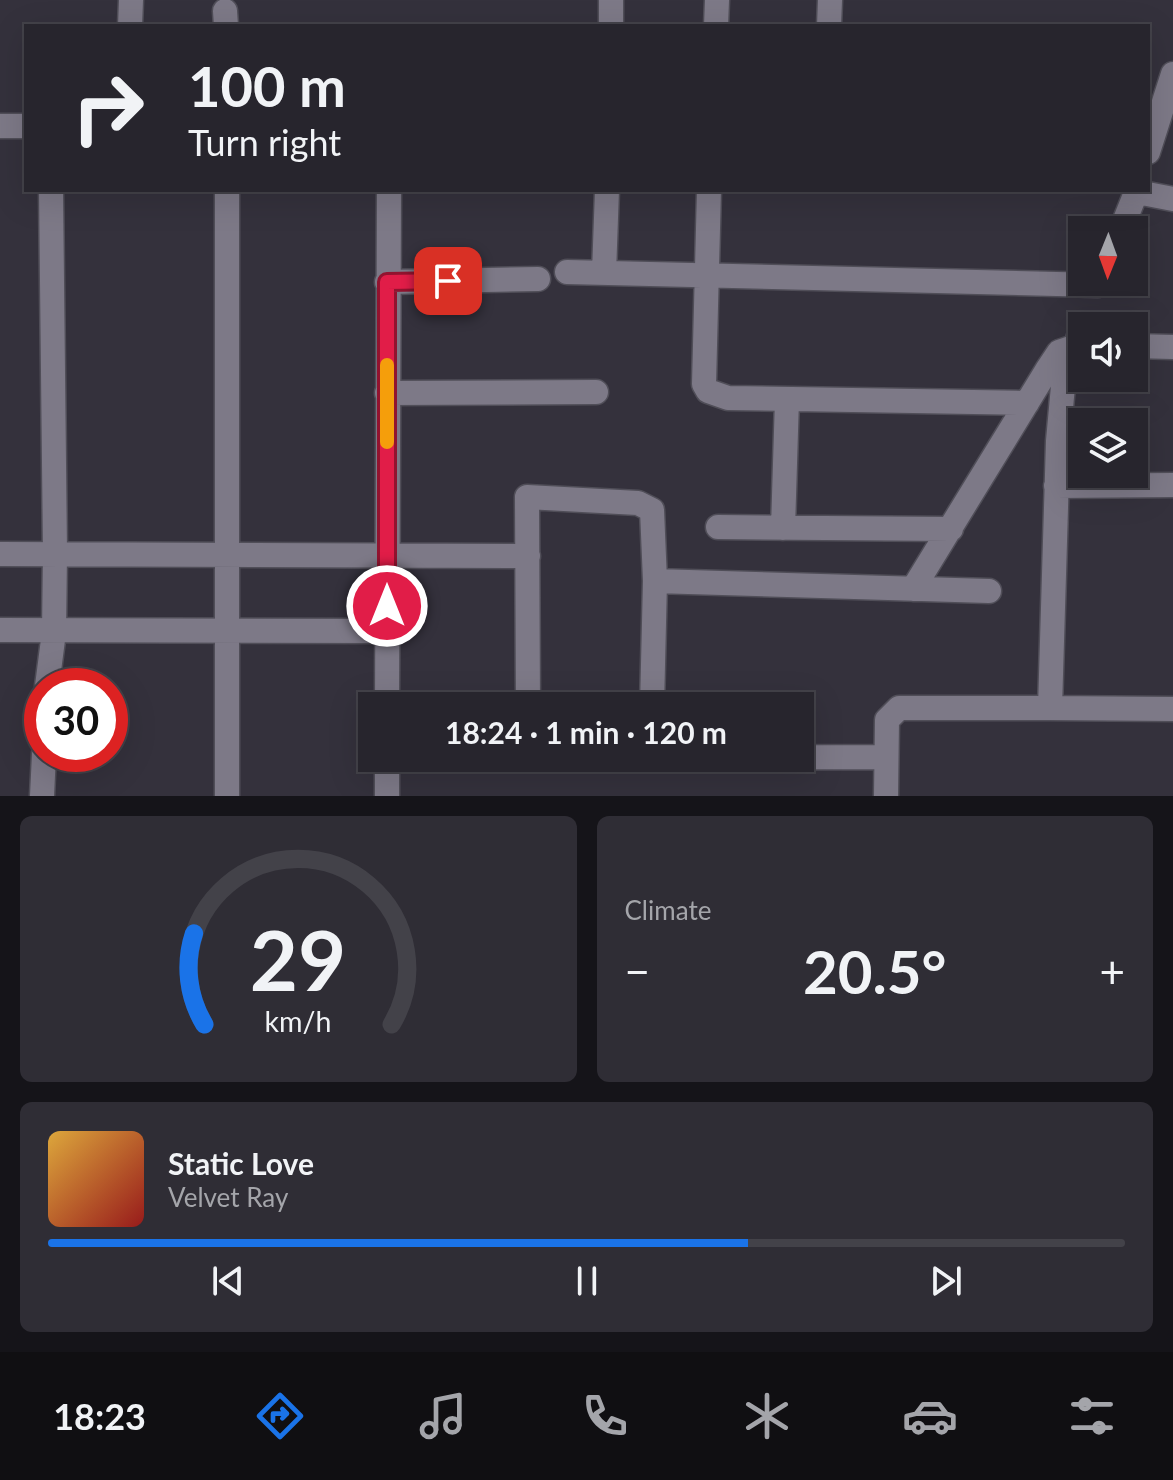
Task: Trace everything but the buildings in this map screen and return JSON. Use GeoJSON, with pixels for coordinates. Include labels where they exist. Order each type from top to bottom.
{"type":"FeatureCollection","features":[{"type":"Feature","properties":{"kind":"street"},"geometry":{"type":"LineString","coordinates":[[130,24],[131,0]]}},
{"type":"Feature","properties":{"kind":"street"},"geometry":{"type":"LineString","coordinates":[[611,0],[611,24]]}},
{"type":"Feature","properties":{"kind":"street"},"geometry":{"type":"LineString","coordinates":[[716,24],[717,0]]}},
{"type":"Feature","properties":{"kind":"street"},"geometry":{"type":"LineString","coordinates":[[829,24],[830,0]]}},
{"type":"Feature","properties":{"kind":"street"},"geometry":{"type":"LineString","coordinates":[[1150,146],[1173,74]]}},
{"type":"Feature","properties":{"kind":"street"},"geometry":{"type":"LineString","coordinates":[[0,126],[24,126]]}},
{"type":"Feature","properties":{"kind":"street"},"geometry":{"type":"LineString","coordinates":[[49,668],[54,632],[55,553],[51,192]]}},
{"type":"Feature","properties":{"kind":"street"},"geometry":{"type":"LineString","coordinates":[[227,192],[230,553],[226,631],[227,796]]}},
{"type":"Feature","properties":{"kind":"street"},"geometry":{"type":"LineString","coordinates":[[387,692],[389,192]]}},
{"type":"Feature","properties":{"kind":"street"},"geometry":{"type":"LineString","coordinates":[[604,273],[607,192]]}},
{"type":"Feature","properties":{"kind":"street"},"geometry":{"type":"LineString","coordinates":[[709,192],[704,384],[708,391],[728,398],[1027,403]]}},
{"type":"Feature","properties":{"kind":"street"},"geometry":{"type":"LineString","coordinates":[[1127,216],[1137,192]]}},
{"type":"Feature","properties":{"kind":"street"},"geometry":{"type":"LineString","coordinates":[[1142,192],[1173,199]]}},
{"type":"Feature","properties":{"kind":"street"},"geometry":{"type":"LineString","coordinates":[[567,272],[1068,282]]}},
{"type":"Feature","properties":{"kind":"street"},"geometry":{"type":"LineString","coordinates":[[387,282],[538,279]]}},
{"type":"Feature","properties":{"kind":"street"},"geometry":{"type":"LineString","coordinates":[[913,589],[1059,352],[1068,345]]}},
{"type":"Feature","properties":{"kind":"street"},"geometry":{"type":"LineString","coordinates":[[1148,346],[1173,347]]}},
{"type":"Feature","properties":{"kind":"street"},"geometry":{"type":"LineString","coordinates":[[1050,708],[1056,486],[1063,386],[1068,371]]}},
{"type":"Feature","properties":{"kind":"street"},"geometry":{"type":"LineString","coordinates":[[387,393],[596,392]]}},
{"type":"Feature","properties":{"kind":"street"},"geometry":{"type":"LineString","coordinates":[[783,528],[787,399]]}},
{"type":"Feature","properties":{"kind":"street"},"geometry":{"type":"LineString","coordinates":[[1056,486],[1173,485]]}},
{"type":"Feature","properties":{"kind":"street"},"geometry":{"type":"LineString","coordinates":[[528,692],[527,497],[638,503],[652,510],[655,519],[652,692]]}},
{"type":"Feature","properties":{"kind":"street"},"geometry":{"type":"LineString","coordinates":[[718,527],[951,529]]}},
{"type":"Feature","properties":{"kind":"street"},"geometry":{"type":"LineString","coordinates":[[0,554],[528,556]]}},
{"type":"Feature","properties":{"kind":"street"},"geometry":{"type":"LineString","coordinates":[[655,581],[989,591]]}},
{"type":"Feature","properties":{"kind":"street"},"geometry":{"type":"LineString","coordinates":[[0,630],[387,631]]}},
{"type":"Feature","properties":{"kind":"street"},"geometry":{"type":"LineString","coordinates":[[886,796],[887,720],[899,708],[1173,709]]}},
{"type":"Feature","properties":{"kind":"street"},"geometry":{"type":"LineString","coordinates":[[814,757],[885,757]]}},
{"type":"Feature","properties":{"kind":"street"},"geometry":{"type":"LineString","coordinates":[[42,796],[43,772]]}},
{"type":"Feature","properties":{"kind":"street"},"geometry":{"type":"LineString","coordinates":[[387,772],[387,796]]}},
{"type":"Feature","properties":{"kind":"slow traffic"},"geometry":{"type":"LineString","coordinates":[[387,365],[387,442]]}},
{"type":"Feature","properties":{"kind":"route"},"geometry":{"type":"LineString","coordinates":[[387,606],[387,282],[448,281]]}}]}
